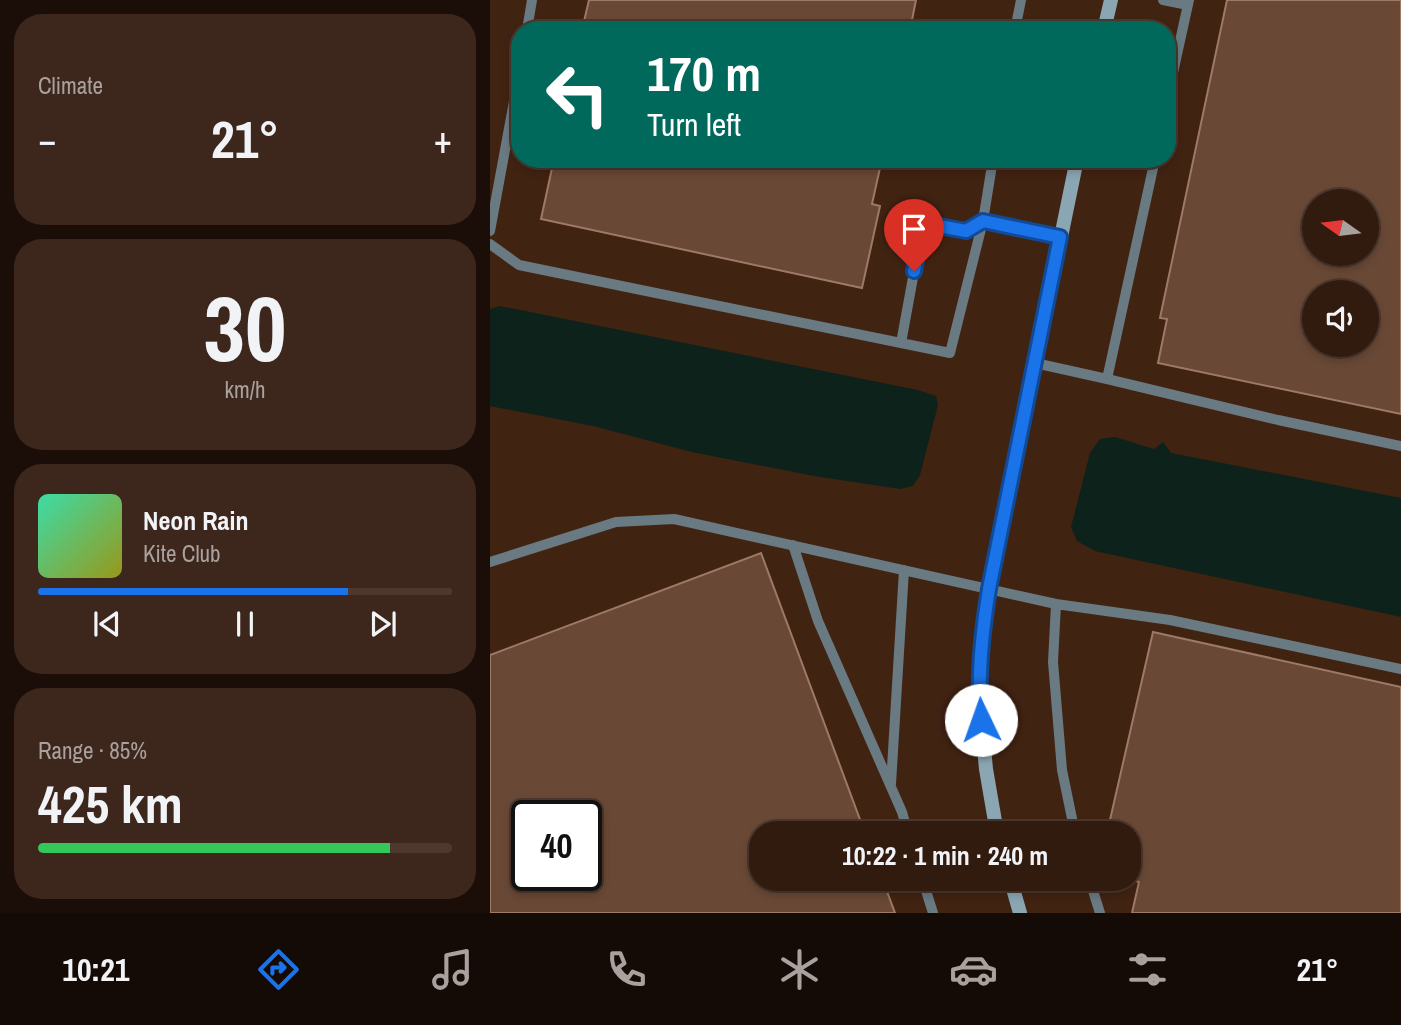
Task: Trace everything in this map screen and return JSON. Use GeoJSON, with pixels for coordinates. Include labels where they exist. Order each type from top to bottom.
{"type":"FeatureCollection","features":[{"type":"Feature","properties":{"kind":"street"},"geometry":{"type":"LineString","coordinates":[[1106,21],[1111,0]]}},
{"type":"Feature","properties":{"kind":"street"},"geometry":{"type":"LineString","coordinates":[[995,821],[986,769],[979,695],[983,626],[1075,168]]}},
{"type":"Feature","properties":{"kind":"street"},"geometry":{"type":"LineString","coordinates":[[1014,891],[1020,913]]}},
{"type":"Feature","properties":{"kind":"lane"},"geometry":{"type":"LineString","coordinates":[[528,21],[532,0]]}},
{"type":"Feature","properties":{"kind":"lane"},"geometry":{"type":"LineString","coordinates":[[1017,21],[1021,0]]}},
{"type":"Feature","properties":{"kind":"lane"},"geometry":{"type":"LineString","coordinates":[[1163,0],[1188,2],[1176,58]]}},
{"type":"Feature","properties":{"kind":"lane"},"geometry":{"type":"LineString","coordinates":[[490,231],[511,118]]}},
{"type":"Feature","properties":{"kind":"lane"},"geometry":{"type":"LineString","coordinates":[[490,244],[519,265],[950,353],[983,221],[992,168]]}},
{"type":"Feature","properties":{"kind":"lane"},"geometry":{"type":"LineString","coordinates":[[1107,379],[1152,168]]}},
{"type":"Feature","properties":{"kind":"lane"},"geometry":{"type":"LineString","coordinates":[[901,343],[923,223],[966,231],[983,221],[1060,237]]}},
{"type":"Feature","properties":{"kind":"lane"},"geometry":{"type":"LineString","coordinates":[[1035,363],[1401,446]]}},
{"type":"Feature","properties":{"kind":"lane"},"geometry":{"type":"LineString","coordinates":[[490,562],[616,522],[674,519],[1056,604],[1170,620],[1401,670]]}},
{"type":"Feature","properties":{"kind":"lane"},"geometry":{"type":"LineString","coordinates":[[793,545],[818,621],[905,821]]}},
{"type":"Feature","properties":{"kind":"lane"},"geometry":{"type":"LineString","coordinates":[[891,787],[904,570]]}},
{"type":"Feature","properties":{"kind":"lane"},"geometry":{"type":"LineString","coordinates":[[1056,604],[1053,662],[1062,770],[1073,821]]}},
{"type":"Feature","properties":{"kind":"lane"},"geometry":{"type":"LineString","coordinates":[[926,891],[933,913]]}},
{"type":"Feature","properties":{"kind":"lane"},"geometry":{"type":"LineString","coordinates":[[1093,891],[1100,913]]}},
{"type":"Feature","properties":{"kind":"shaded area"},"geometry":{"type":"Polygon","coordinates":[[[500,306],[918,390],[936,396],[938,405],[920,475],[913,486],[900,489],[814,476],[692,452],[593,426],[490,406],[490,309],[500,306]]]}},
{"type":"Feature","properties":{"kind":"shaded area"},"geometry":{"type":"Polygon","coordinates":[[[1115,437],[1154,449],[1163,442],[1171,453],[1401,498],[1401,617],[1095,551],[1077,541],[1071,527],[1090,453],[1100,439],[1115,437]]]}},
{"type":"Feature","properties":{"kind":"building"},"geometry":{"type":"Polygon","coordinates":[[[589,0],[916,0],[912,21],[584,21],[589,0]]]}},
{"type":"Feature","properties":{"kind":"building"},"geometry":{"type":"Polygon","coordinates":[[[1227,0],[1401,0],[1401,414],[1158,363],[1167,319],[1160,318],[1227,0]]]}},
{"type":"Feature","properties":{"kind":"building"},"geometry":{"type":"Polygon","coordinates":[[[552,168],[880,168],[872,204],[880,206],[862,288],[541,219],[552,168]]]}},
{"type":"Feature","properties":{"kind":"building"},"geometry":{"type":"Polygon","coordinates":[[[761,553],[861,821],[749,821],[749,891],[887,891],[895,913],[490,913],[490,655],[761,553]]]}},
{"type":"Feature","properties":{"kind":"building"},"geometry":{"type":"Polygon","coordinates":[[[1153,632],[1401,687],[1401,913],[1132,913],[1137,891],[1141,891],[1141,821],[1110,821],[1153,632]]]}},
{"type":"Feature","properties":{"kind":"route"},"geometry":{"type":"LineString","coordinates":[[914,271],[923,223],[966,231],[983,221],[1060,237],[989,589],[983,626],[979,695],[981,720]]}}]}
